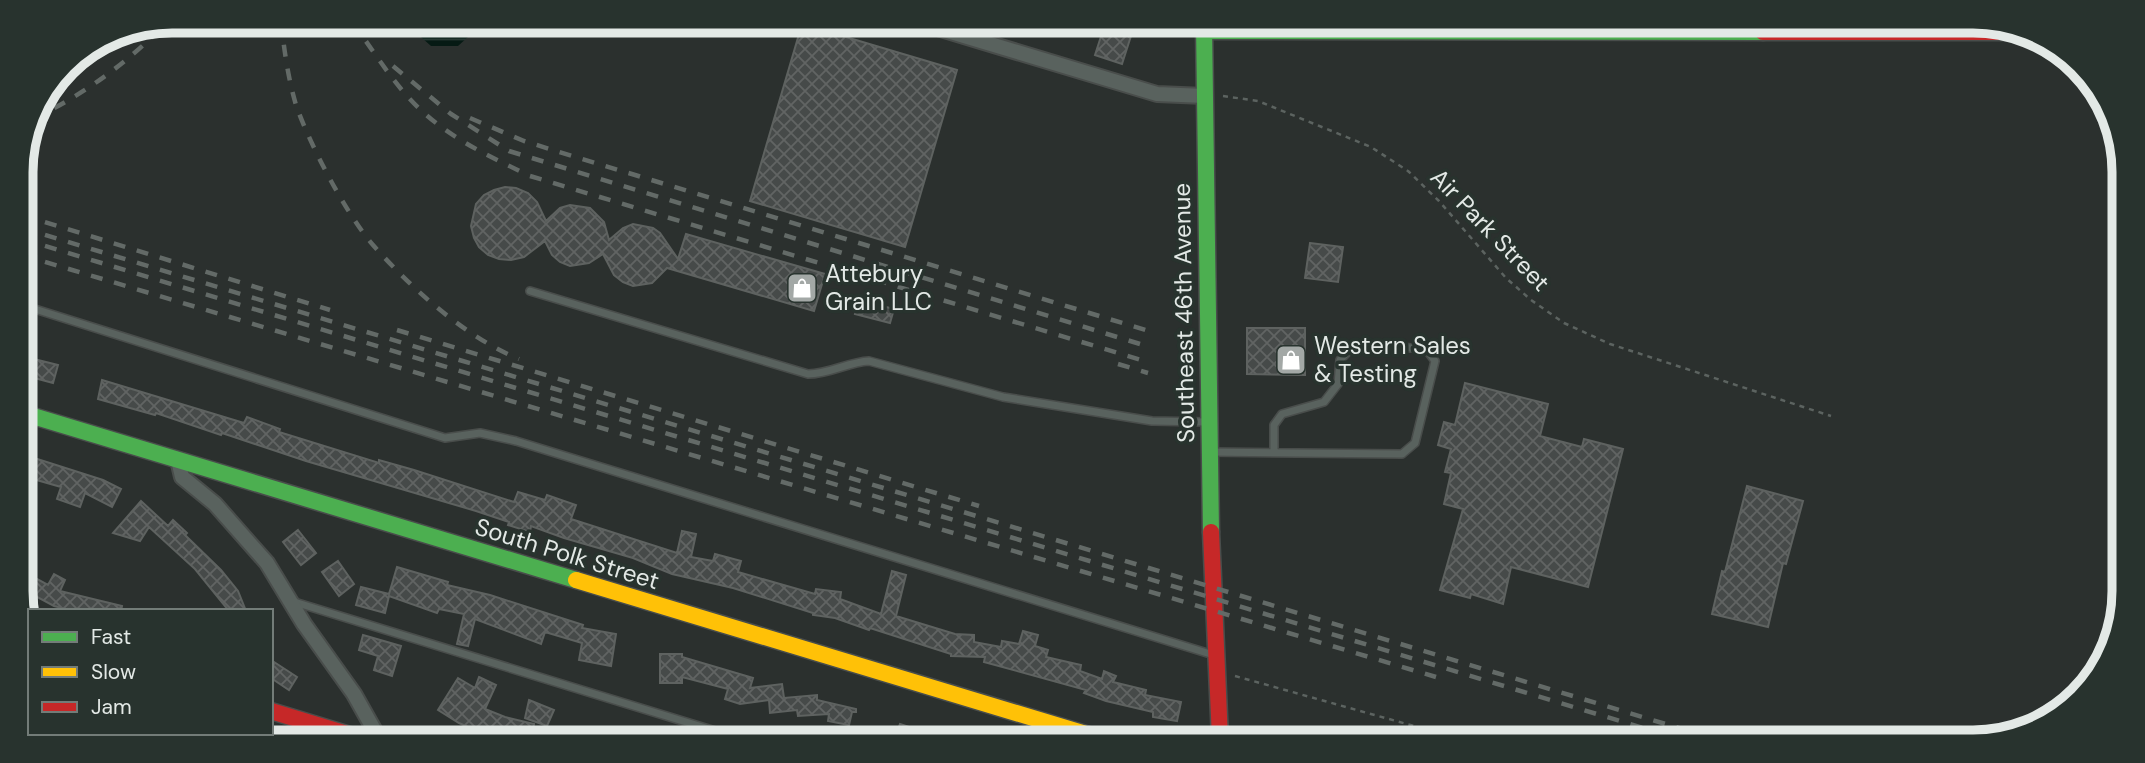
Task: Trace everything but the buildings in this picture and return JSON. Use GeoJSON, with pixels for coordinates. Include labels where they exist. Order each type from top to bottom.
{"type":"FeatureCollection","features":[{"type":"Feature","properties":{"kind":"street","name":"Southeast 46th Avenue"},"geometry":{"type":"LineString","coordinates":[[1204,33],[1208,452],[1220,729]]}},
{"type":"Feature","properties":{"kind":"street"},"geometry":{"type":"LineString","coordinates":[[956,34],[1157,94],[1205,96]]}},
{"type":"Feature","properties":{"kind":"street","name":"South Polk Street"},"geometry":{"type":"LineString","coordinates":[[33,416],[1071,730]]}},
{"type":"Feature","properties":{"kind":"street"},"geometry":{"type":"LineString","coordinates":[[178,460],[182,477],[215,504],[267,563],[304,624],[354,694],[374,730]]}},
{"type":"Feature","properties":{"kind":"street"},"geometry":{"type":"LineString","coordinates":[[273,712],[333,730]]}},
{"type":"Feature","properties":{"kind":"lane"},"geometry":{"type":"LineString","coordinates":[[530,291],[808,374],[821,374],[857,362],[869,361],[1003,397],[1152,421],[1208,422]]}},
{"type":"Feature","properties":{"kind":"lane"},"geometry":{"type":"LineString","coordinates":[[34,309],[445,438],[480,433],[516,441],[1219,664]]}},
{"type":"Feature","properties":{"kind":"lane"},"geometry":{"type":"LineString","coordinates":[[1208,452],[1273,453],[1402,454],[1415,443],[1435,361],[1426,349],[1355,344],[1340,360],[1338,384],[1324,402],[1282,414],[1273,425],[1273,453]]}},
{"type":"Feature","properties":{"kind":"lane"},"geometry":{"type":"LineString","coordinates":[[289,600],[711,730]]}},
{"type":"Feature","properties":{"kind":"path","name":"Air Park Street"},"geometry":{"type":"LineString","coordinates":[[1205,96],[1236,96],[1258,101],[1371,147],[1408,171],[1439,201],[1506,278],[1564,323],[1610,344],[1831,416]]}},
{"type":"Feature","properties":{"kind":"path"},"geometry":{"type":"LineString","coordinates":[[1219,664],[1430,729]]}},
{"type":"Feature","properties":{"kind":"shaded area"},"geometry":{"type":"Polygon","coordinates":[[[417,34],[472,34],[458,46],[431,46],[417,34]]]}},
{"type":"Feature","properties":{"kind":"railway"},"geometry":{"type":"LineString","coordinates":[[283,34],[291,84],[302,121],[319,159],[363,232],[404,278],[440,310],[479,338],[519,359]]}},
{"type":"Feature","properties":{"kind":"railway"},"geometry":{"type":"LineString","coordinates":[[361,34],[394,80],[423,112],[461,140],[530,176],[1148,362]]}},
{"type":"Feature","properties":{"kind":"railway"},"geometry":{"type":"LineString","coordinates":[[48,111],[104,76],[153,35]]}},
{"type":"Feature","properties":{"kind":"railway"},"geometry":{"type":"LineString","coordinates":[[393,66],[451,114],[509,151],[1140,344]]}},
{"type":"Feature","properties":{"kind":"railway"},"geometry":{"type":"LineString","coordinates":[[470,118],[524,141],[1152,332]]}},
{"type":"Feature","properties":{"kind":"railway"},"geometry":{"type":"LineString","coordinates":[[34,219],[330,310]]}},
{"type":"Feature","properties":{"kind":"railway"},"geometry":{"type":"LineString","coordinates":[[34,232],[1683,729]]}},
{"type":"Feature","properties":{"kind":"railway"},"geometry":{"type":"LineString","coordinates":[[34,243],[1647,729]]}},
{"type":"Feature","properties":{"kind":"railway"},"geometry":{"type":"LineString","coordinates":[[34,259],[1436,677]]}},
{"type":"Feature","properties":{"kind":"railway"},"geometry":{"type":"LineString","coordinates":[[397,330],[979,506]]}},
{"type":"Feature","properties":{"kind":"railway"},"geometry":{"type":"LineString","coordinates":[[1118,364],[1148,373]]}},
{"type":"Feature","properties":{"kind":"traffic: fast"},"geometry":{"type":"LineString","coordinates":[[1204,33],[1211,532]]}},
{"type":"Feature","properties":{"kind":"traffic: fast"},"geometry":{"type":"LineString","coordinates":[[33,416],[576,580]]}},
{"type":"Feature","properties":{"kind":"traffic: slow"},"geometry":{"type":"LineString","coordinates":[[576,580],[1071,730]]}},
{"type":"Feature","properties":{"kind":"traffic: jam"},"geometry":{"type":"LineString","coordinates":[[1211,532],[1220,729]]}},
{"type":"Feature","properties":{"kind":"traffic: jam"},"geometry":{"type":"LineString","coordinates":[[273,712],[333,730]]}},
{"type":"Feature","properties":{"kind":"place","name":"Attebury Grain LLC"},"geometry":{"type":"Point","coordinates":[802,288]}},
{"type":"Feature","properties":{"kind":"place","name":"Western Sales & Testing"},"geometry":{"type":"Point","coordinates":[1291,360]}}]}
